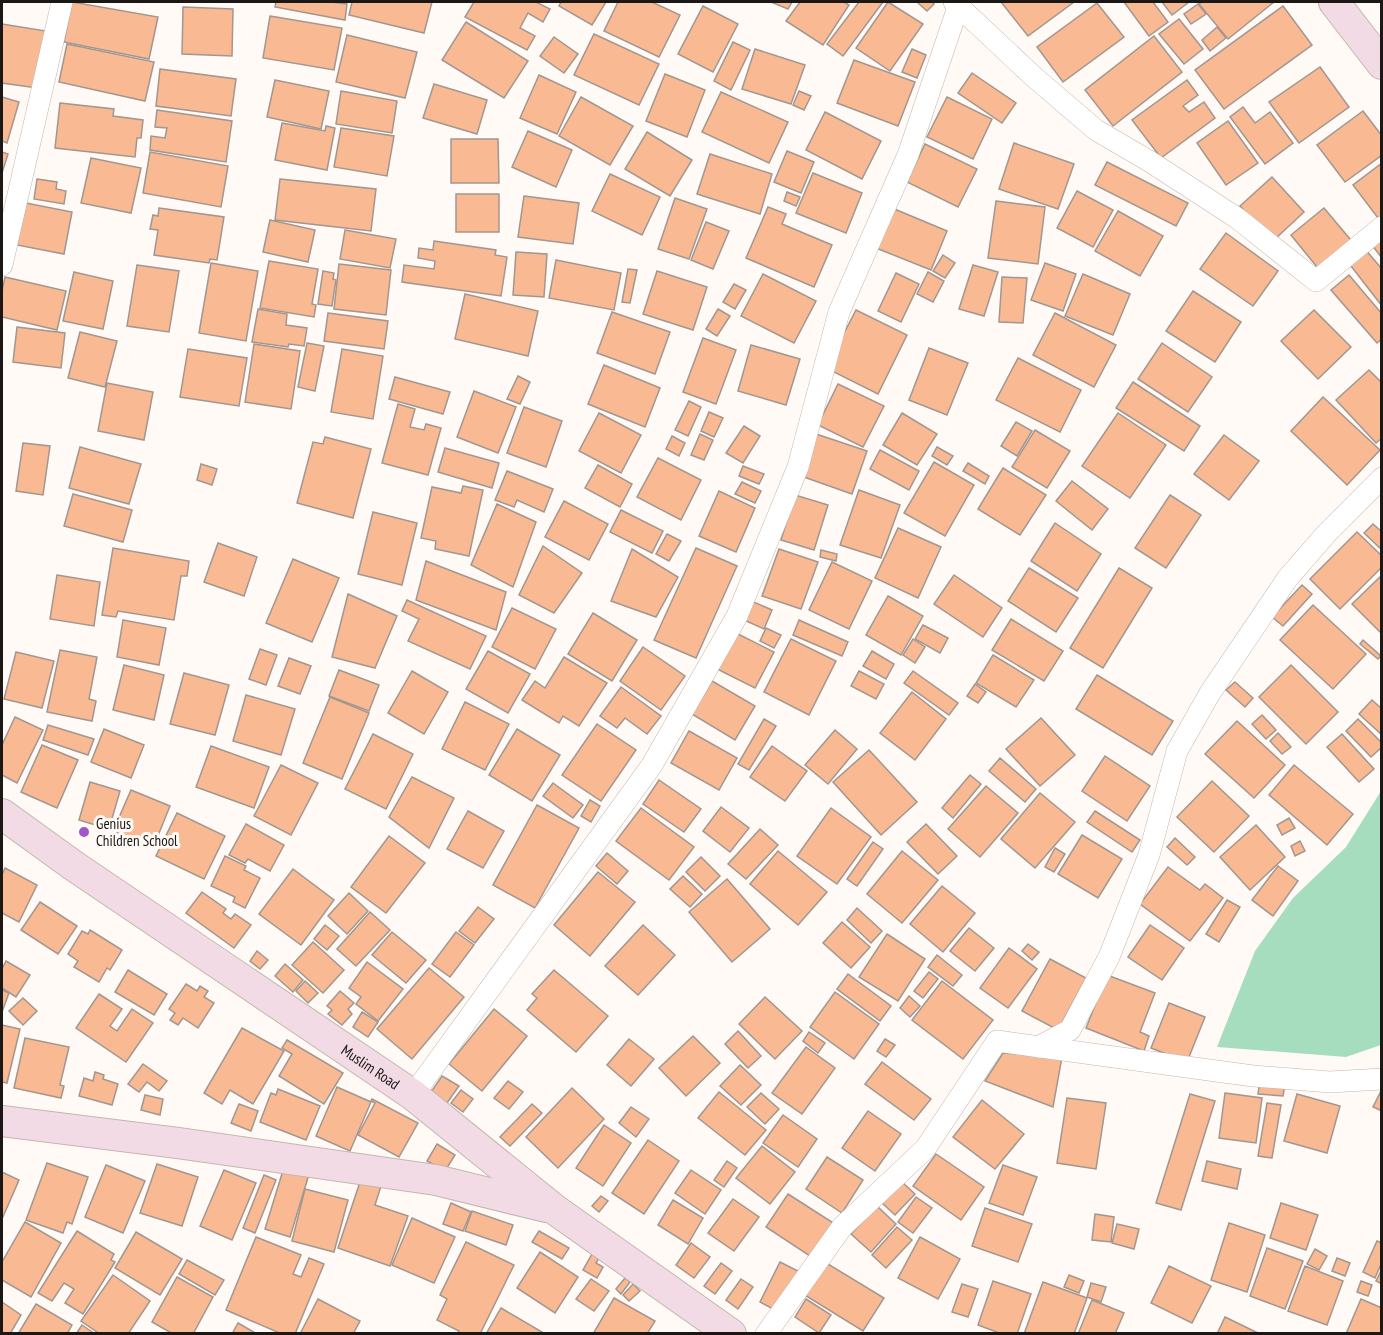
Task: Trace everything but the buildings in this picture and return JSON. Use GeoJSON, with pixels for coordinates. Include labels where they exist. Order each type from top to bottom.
{"type":"FeatureCollection","features":[{"type":"Feature","properties":{"kind":"street"},"geometry":{"type":"LineString","coordinates":[[2,265],[62,2]]}},
{"type":"Feature","properties":{"kind":"street"},"geometry":{"type":"LineString","coordinates":[[1334,2],[1382,64]]}},
{"type":"Feature","properties":{"kind":"street"},"geometry":{"type":"LineString","coordinates":[[413,1095],[652,765],[737,616],[798,467],[839,312],[908,155],[956,4],[1096,130],[1237,218],[1316,281],[1382,227]]}},
{"type":"Feature","properties":{"kind":"street"},"geometry":{"type":"LineString","coordinates":[[1038,1047],[1070,1030],[1109,957],[1149,855],[1177,751],[1210,693],[1287,579],[1326,534],[1382,478]]}},
{"type":"Feature","properties":{"kind":"street","name":"Muslim Road"},"geometry":{"type":"LineString","coordinates":[[2,814],[74,866],[413,1095],[554,1209],[731,1334]]}},
{"type":"Feature","properties":{"kind":"street"},"geometry":{"type":"LineString","coordinates":[[765,1334],[842,1227],[925,1149],[997,1041],[1253,1076],[1330,1082],[1382,1079]]}},
{"type":"Feature","properties":{"kind":"street"},"geometry":{"type":"LineString","coordinates":[[2,1121],[178,1143],[436,1180],[554,1209]]}},
{"type":"Feature","properties":{"kind":"green space"},"geometry":{"type":"Polygon","coordinates":[[[1381,791],[1381,1045],[1346,1057],[1217,1047],[1255,951],[1293,898],[1346,847],[1381,791]]]}},
{"type":"Feature","properties":{"kind":"place","name":"Genius Children School"},"geometry":{"type":"Point","coordinates":[84,832]}}]}
